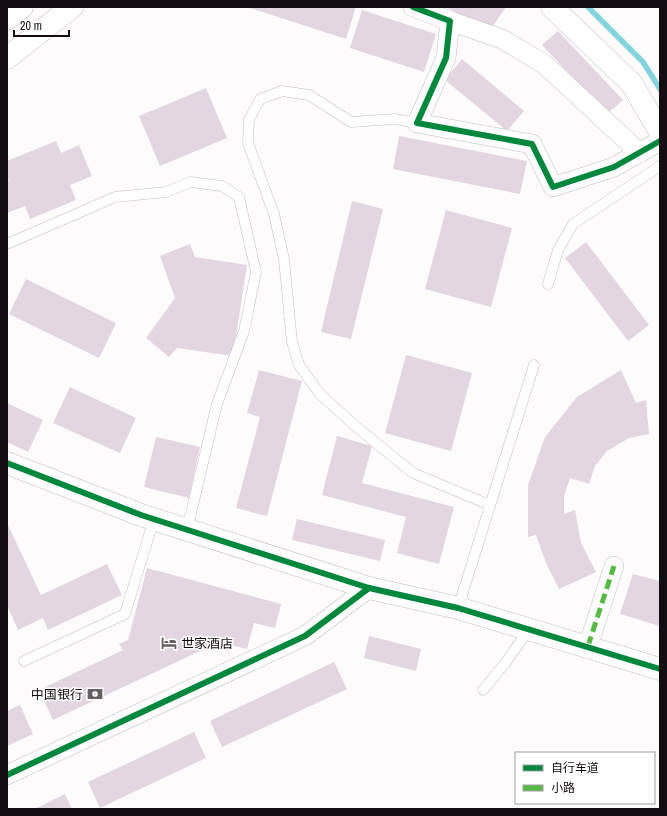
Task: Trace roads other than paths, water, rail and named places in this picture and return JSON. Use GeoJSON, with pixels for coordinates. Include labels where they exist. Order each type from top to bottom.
{"type":"FeatureCollection","features":[{"type":"Feature","properties":{"kind":"main road"},"geometry":{"type":"LineString","coordinates":[[7,19],[22,7]]}},
{"type":"Feature","properties":{"kind":"main road"},"geometry":{"type":"LineString","coordinates":[[7,58],[72,7]]}},
{"type":"Feature","properties":{"kind":"main road"},"geometry":{"type":"LineString","coordinates":[[552,7],[632,84],[660,132]]}},
{"type":"Feature","properties":{"kind":"main road"},"geometry":{"type":"LineString","coordinates":[[7,463],[141,516],[369,588],[458,608],[588,646],[660,669]]}},
{"type":"Feature","properties":{"kind":"street"},"geometry":{"type":"LineString","coordinates":[[413,7],[502,39],[544,64],[640,153]]}},
{"type":"Feature","properties":{"kind":"street"},"geometry":{"type":"LineString","coordinates":[[450,21],[446,58],[417,123],[532,144],[553,187],[614,167],[660,142]]}},
{"type":"Feature","properties":{"kind":"street"},"geometry":{"type":"LineString","coordinates":[[588,646],[614,566]]}},
{"type":"Feature","properties":{"kind":"street"},"geometry":{"type":"LineString","coordinates":[[7,775],[306,636],[369,588]]}},
{"type":"Feature","properties":{"kind":"lane"},"geometry":{"type":"LineString","coordinates":[[417,123],[395,119],[351,122],[309,95],[282,91],[260,99],[249,120],[248,143],[274,214],[284,259],[292,342],[299,365],[319,393],[354,425],[413,473],[490,505]]}},
{"type":"Feature","properties":{"kind":"lane"},"geometry":{"type":"LineString","coordinates":[[548,284],[558,250],[573,224],[660,166]]}},
{"type":"Feature","properties":{"kind":"lane"},"geometry":{"type":"LineString","coordinates":[[7,244],[115,197],[166,192],[191,182],[222,186],[239,197],[256,272],[244,331],[217,404],[187,530]]}},
{"type":"Feature","properties":{"kind":"lane"},"geometry":{"type":"LineString","coordinates":[[458,608],[534,365]]}},
{"type":"Feature","properties":{"kind":"lane"},"geometry":{"type":"LineString","coordinates":[[24,661],[125,614],[154,519]]}},
{"type":"Feature","properties":{"kind":"lane"},"geometry":{"type":"LineString","coordinates":[[483,690],[506,662],[529,629]]}},
{"type":"Feature","properties":{"kind":"waterway"},"geometry":{"type":"LineString","coordinates":[[588,7],[643,62],[660,89]]}},
{"type":"Feature","properties":{"kind":"place","name":"世家酒店"},"geometry":{"type":"Point","coordinates":[169,643]}},
{"type":"Feature","properties":{"kind":"place","name":"中国银行"},"geometry":{"type":"Point","coordinates":[95,694]}}]}
